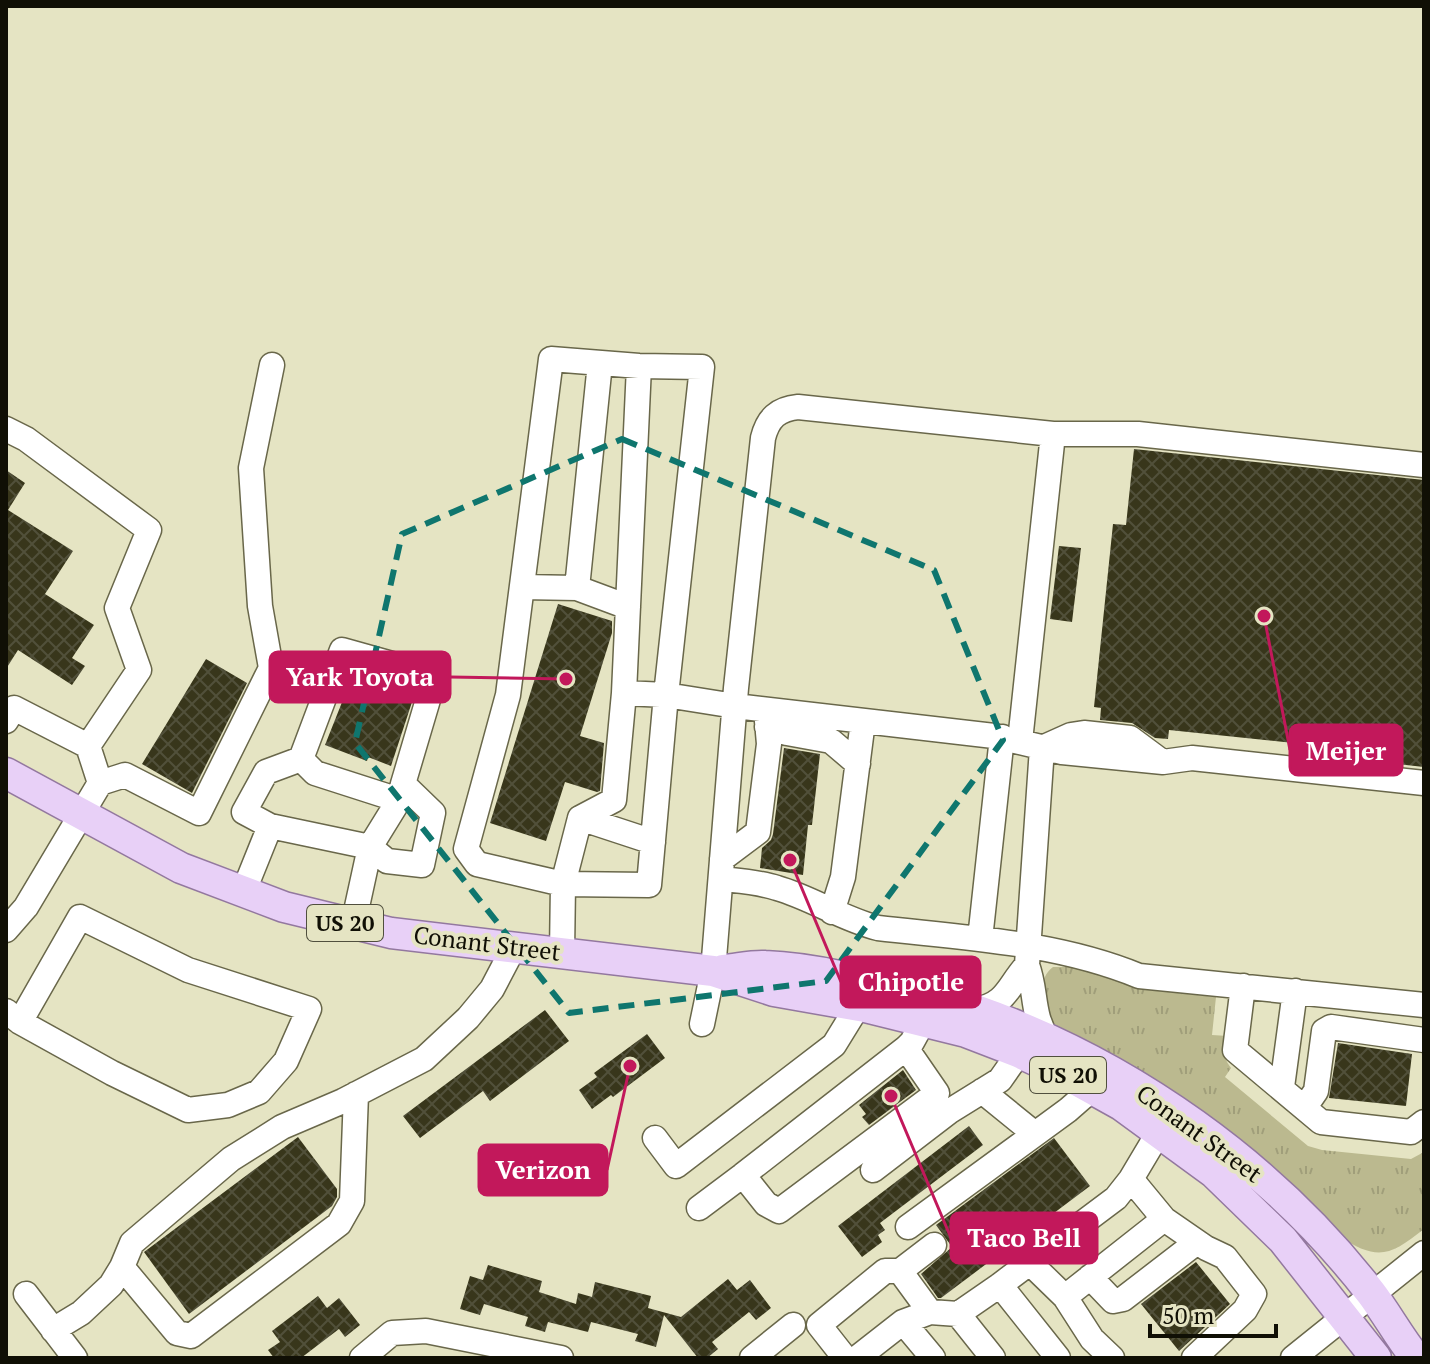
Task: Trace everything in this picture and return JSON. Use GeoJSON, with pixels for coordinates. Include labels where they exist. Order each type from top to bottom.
{"type":"FeatureCollection","features":[{"type":"Feature","properties":{"kind":"main road","name":"Conant Street"},"geometry":{"type":"LineString","coordinates":[[6,773],[181,868],[284,907],[391,933],[713,971],[774,991],[858,1006],[966,1032],[1019,1053],[1092,1089],[1159,1132],[1214,1173],[1247,1203],[1317,1280],[1344,1317]]}},
{"type":"Feature","properties":{"kind":"main road","name":"Conant Street"},"geometry":{"type":"LineString","coordinates":[[713,971],[764,966],[850,979],[966,1008],[1048,1040],[1093,1062],[1145,1093],[1227,1150],[1304,1218],[1372,1294]]}},
{"type":"Feature","properties":{"kind":"main road","name":"US 20"},"geometry":{"type":"LineString","coordinates":[[1372,1294],[1416,1358]]}},
{"type":"Feature","properties":{"kind":"main road","name":"US 20"},"geometry":{"type":"LineString","coordinates":[[1344,1317],[1376,1358]]}},
{"type":"Feature","properties":{"kind":"street"},"geometry":{"type":"LineString","coordinates":[[551,359],[639,366],[702,367],[666,695],[649,885],[563,884],[477,864],[466,849],[508,695],[551,359]]}},
{"type":"Feature","properties":{"kind":"street"},"geometry":{"type":"LineString","coordinates":[[577,588],[600,363]]}},
{"type":"Feature","properties":{"kind":"street"},"geometry":{"type":"LineString","coordinates":[[6,930],[26,907],[100,783],[125,775],[199,813],[271,668],[260,606],[251,468],[272,365]]}},
{"type":"Feature","properties":{"kind":"street"},"geometry":{"type":"LineString","coordinates":[[562,953],[563,884],[580,818],[614,800],[624,693],[639,366]]}},
{"type":"Feature","properties":{"kind":"street"},"geometry":{"type":"LineString","coordinates":[[702,1024],[713,971],[735,706],[763,438],[772,416],[785,408],[798,407],[1053,434],[1138,434],[1424,465]]}},
{"type":"Feature","properties":{"kind":"street"},"geometry":{"type":"LineString","coordinates":[[6,429],[26,439],[149,530],[117,608],[139,670],[88,746]]}},
{"type":"Feature","properties":{"kind":"street"},"geometry":{"type":"LineString","coordinates":[[980,939],[1022,742],[1053,434]]}},
{"type":"Feature","properties":{"kind":"street"},"geometry":{"type":"LineString","coordinates":[[522,587],[577,588],[628,607]]}},
{"type":"Feature","properties":{"kind":"street"},"geometry":{"type":"LineString","coordinates":[[301,759],[315,773],[401,792],[433,813],[422,865],[387,861],[370,847],[270,826],[244,812],[266,772],[301,759],[342,650],[435,676],[401,792],[370,847],[353,925]]}},
{"type":"Feature","properties":{"kind":"street"},"geometry":{"type":"LineString","coordinates":[[624,693],[666,695],[735,706],[767,718],[787,733],[831,741],[858,764]]}},
{"type":"Feature","properties":{"kind":"street"},"geometry":{"type":"LineString","coordinates":[[9,712],[88,746],[100,783]]}},
{"type":"Feature","properties":{"kind":"street"},"geometry":{"type":"LineString","coordinates":[[767,718],[863,721],[1163,762],[1202,759],[1424,783]]}},
{"type":"Feature","properties":{"kind":"street"},"geometry":{"type":"LineString","coordinates":[[722,869],[758,832],[769,744],[767,718]]}},
{"type":"Feature","properties":{"kind":"street"},"geometry":{"type":"LineString","coordinates":[[832,912],[843,877],[863,721]]}},
{"type":"Feature","properties":{"kind":"street"},"geometry":{"type":"LineString","coordinates":[[1022,742],[1028,956],[1036,1018],[1048,1040]]}},
{"type":"Feature","properties":{"kind":"street"},"geometry":{"type":"LineString","coordinates":[[580,818],[653,842]]}},
{"type":"Feature","properties":{"kind":"street"},"geometry":{"type":"LineString","coordinates":[[243,893],[270,826]]}},
{"type":"Feature","properties":{"kind":"street"},"geometry":{"type":"LineString","coordinates":[[722,869],[781,889],[857,923],[878,928],[980,939],[1028,956],[1098,960],[1139,976],[1424,1005]]}},
{"type":"Feature","properties":{"kind":"street"},"geometry":{"type":"LineString","coordinates":[[80,917],[188,970],[309,1009],[286,1061],[259,1092],[228,1105],[188,1110],[112,1073],[13,1016],[80,917]]}},
{"type":"Feature","properties":{"kind":"street"},"geometry":{"type":"LineString","coordinates":[[53,1330],[81,1313],[111,1285],[132,1243],[231,1159],[282,1127],[424,1059],[468,1018],[492,989],[514,947]]}},
{"type":"Feature","properties":{"kind":"street"},"geometry":{"type":"LineString","coordinates":[[966,1008],[999,1002],[1028,956]]}},
{"type":"Feature","properties":{"kind":"street"},"geometry":{"type":"LineString","coordinates":[[1243,986],[1235,1050],[1321,1122],[1411,1132],[1424,1122]]}},
{"type":"Feature","properties":{"kind":"street"},"geometry":{"type":"LineString","coordinates":[[1282,1087],[1295,991]]}},
{"type":"Feature","properties":{"kind":"street"},"geometry":{"type":"LineString","coordinates":[[655,1138],[676,1166],[834,1045],[858,1006]]}},
{"type":"Feature","properties":{"kind":"street"},"geometry":{"type":"LineString","coordinates":[[699,1208],[906,1048],[923,1022]]}},
{"type":"Feature","properties":{"kind":"street"},"geometry":{"type":"LineString","coordinates":[[1305,1107],[1316,1091],[1324,1031],[1331,1027],[1424,1040]]}},
{"type":"Feature","properties":{"kind":"street"},"geometry":{"type":"LineString","coordinates":[[743,1175],[766,1204],[779,1211],[932,1098],[937,1093],[906,1048]]}},
{"type":"Feature","properties":{"kind":"street"},"geometry":{"type":"LineString","coordinates":[[873,1170],[950,1111],[1000,1080],[1019,1053]]}},
{"type":"Feature","properties":{"kind":"street"},"geometry":{"type":"LineString","coordinates":[[908,1227],[1092,1089]]}},
{"type":"Feature","properties":{"kind":"street"},"geometry":{"type":"LineString","coordinates":[[982,1091],[1035,1134]]}},
{"type":"Feature","properties":{"kind":"street"},"geometry":{"type":"LineString","coordinates":[[122,1267],[177,1333],[191,1336],[339,1224],[352,1201],[356,1094]]}},
{"type":"Feature","properties":{"kind":"street"},"geometry":{"type":"LineString","coordinates":[[857,1358],[903,1322],[930,1312],[958,1314],[1030,1263],[1116,1198],[1159,1132]]}},
{"type":"Feature","properties":{"kind":"street"},"geometry":{"type":"LineString","coordinates":[[1131,1179],[1164,1219],[1225,1257],[1254,1294],[1245,1310],[1194,1358]]}},
{"type":"Feature","properties":{"kind":"street"},"geometry":{"type":"LineString","coordinates":[[1065,1297],[1164,1219]]}},
{"type":"Feature","properties":{"kind":"street"},"geometry":{"type":"LineString","coordinates":[[1090,1277],[1113,1301],[1123,1299],[1197,1242]]}},
{"type":"Feature","properties":{"kind":"street"},"geometry":{"type":"LineString","coordinates":[[845,1358],[819,1325],[885,1271],[900,1271],[934,1245]]}},
{"type":"Feature","properties":{"kind":"street"},"geometry":{"type":"LineString","coordinates":[[1293,1358],[1424,1253]]}},
{"type":"Feature","properties":{"kind":"street"},"geometry":{"type":"LineString","coordinates":[[1030,1263],[1065,1297],[1092,1339],[1112,1358]]}},
{"type":"Feature","properties":{"kind":"street"},"geometry":{"type":"LineString","coordinates":[[900,1271],[930,1312]]}},
{"type":"Feature","properties":{"kind":"street"},"geometry":{"type":"LineString","coordinates":[[1000,1285],[1058,1358]]}},
{"type":"Feature","properties":{"kind":"street"},"geometry":{"type":"LineString","coordinates":[[26,1294],[75,1358]]}},
{"type":"Feature","properties":{"kind":"street"},"geometry":{"type":"LineString","coordinates":[[958,1314],[993,1358]]}},
{"type":"Feature","properties":{"kind":"street"},"geometry":{"type":"LineString","coordinates":[[903,1322],[933,1358]]}},
{"type":"Feature","properties":{"kind":"street"},"geometry":{"type":"LineString","coordinates":[[752,1358],[793,1325]]}},
{"type":"Feature","properties":{"kind":"street"},"geometry":{"type":"LineString","coordinates":[[362,1358],[392,1333],[426,1331],[515,1354],[561,1358]]}},
{"type":"Feature","properties":{"kind":"highlighted area"},"geometry":{"type":"Polygon","coordinates":[[[622,439],[934,570],[1003,740],[826,981],[569,1013],[355,743],[402,534],[622,439]]]}},
{"type":"Feature","properties":{"kind":"green space"},"geometry":{"type":"Polygon","coordinates":[[[1053,967],[1102,973],[1141,989],[1216,997],[1212,1035],[1228,1036],[1224,1052],[1231,1068],[1225,1077],[1308,1146],[1411,1159],[1424,1152],[1424,1229],[1402,1245],[1384,1252],[1364,1250],[1340,1237],[1051,1025],[1043,986],[1047,973],[1053,967]]]}},
{"type":"Feature","properties":{"kind":"building"},"geometry":{"type":"Polygon","coordinates":[[[1134,449],[1424,480],[1424,767],[1388,763],[1388,753],[1169,730],[1168,739],[1155,738],[1132,723],[1100,720],[1101,708],[1094,707],[1113,524],[1126,525],[1134,449]]]}},
{"type":"Feature","properties":{"kind":"building"},"geometry":{"type":"Polygon","coordinates":[[[6,470],[25,483],[8,510],[73,551],[45,594],[94,625],[72,658],[85,666],[72,685],[18,650],[6,669],[6,470]]]}},
{"type":"Feature","properties":{"kind":"building"},"geometry":{"type":"Polygon","coordinates":[[[1059,546],[1081,548],[1072,622],[1050,619],[1059,546]]]}},
{"type":"Feature","properties":{"kind":"building"},"geometry":{"type":"Polygon","coordinates":[[[558,604],[612,621],[612,633],[580,736],[604,743],[600,791],[565,782],[546,841],[490,823],[558,604]]]}},
{"type":"Feature","properties":{"kind":"building"},"geometry":{"type":"Polygon","coordinates":[[[206,659],[247,683],[192,793],[142,764],[206,659]]]}},
{"type":"Feature","properties":{"kind":"building"},"geometry":{"type":"Polygon","coordinates":[[[354,672],[414,696],[391,766],[368,757],[367,761],[325,745],[354,672]]]}},
{"type":"Feature","properties":{"kind":"building"},"geometry":{"type":"Polygon","coordinates":[[[784,748],[820,754],[803,875],[760,868],[762,848],[773,834],[784,748]]]}},
{"type":"Feature","properties":{"kind":"building"},"geometry":{"type":"Polygon","coordinates":[[[545,1010],[569,1041],[490,1101],[483,1091],[420,1138],[403,1116],[545,1010]]]}},
{"type":"Feature","properties":{"kind":"building"},"geometry":{"type":"Polygon","coordinates":[[[647,1034],[665,1058],[592,1109],[579,1090],[597,1077],[594,1073],[647,1034]]]}},
{"type":"Feature","properties":{"kind":"building"},"geometry":{"type":"Polygon","coordinates":[[[1338,1043],[1412,1054],[1406,1106],[1329,1098],[1338,1043]]]}},
{"type":"Feature","properties":{"kind":"building"},"geometry":{"type":"Polygon","coordinates":[[[903,1070],[916,1090],[869,1125],[862,1117],[866,1114],[859,1105],[903,1070]]]}},
{"type":"Feature","properties":{"kind":"building"},"geometry":{"type":"Polygon","coordinates":[[[969,1126],[983,1145],[880,1223],[885,1230],[878,1235],[882,1242],[862,1257],[838,1226],[969,1126]]]}},
{"type":"Feature","properties":{"kind":"building"},"geometry":{"type":"Polygon","coordinates":[[[298,1137],[337,1189],[332,1206],[189,1314],[144,1252],[298,1137]]]}},
{"type":"Feature","properties":{"kind":"building"},"geometry":{"type":"Polygon","coordinates":[[[1054,1138],[1090,1186],[938,1298],[921,1274],[952,1247],[936,1225],[1054,1138]]]}},
{"type":"Feature","properties":{"kind":"building"},"geometry":{"type":"Polygon","coordinates":[[[1196,1262],[1230,1304],[1179,1351],[1141,1304],[1196,1262]]]}},
{"type":"Feature","properties":{"kind":"building"},"geometry":{"type":"Polygon","coordinates":[[[488,1265],[542,1281],[539,1292],[576,1304],[578,1293],[592,1297],[595,1282],[651,1296],[648,1308],[681,1317],[728,1279],[737,1290],[750,1280],[771,1308],[756,1320],[749,1312],[712,1342],[718,1349],[707,1358],[698,1358],[664,1315],[656,1347],[635,1341],[638,1334],[591,1322],[588,1332],[548,1322],[545,1332],[525,1326],[528,1317],[484,1304],[480,1315],[460,1309],[470,1276],[483,1280],[488,1265]]]}},
{"type":"Feature","properties":{"kind":"building"},"geometry":{"type":"Polygon","coordinates":[[[318,1296],[327,1308],[339,1298],[360,1325],[345,1337],[339,1329],[301,1358],[274,1358],[268,1350],[280,1342],[272,1331],[318,1296]]]}},
{"type":"Feature","properties":{"kind":"place","name":"Meijer"},"geometry":{"type":"Point","coordinates":[1264,616]}},
{"type":"Feature","properties":{"kind":"place","name":"Yark Toyota"},"geometry":{"type":"Point","coordinates":[566,679]}},
{"type":"Feature","properties":{"kind":"place","name":"Chipotle"},"geometry":{"type":"Point","coordinates":[790,860]}},
{"type":"Feature","properties":{"kind":"place","name":"Verizon"},"geometry":{"type":"Point","coordinates":[630,1066]}},
{"type":"Feature","properties":{"kind":"place","name":"Taco Bell"},"geometry":{"type":"Point","coordinates":[891,1096]}}]}
